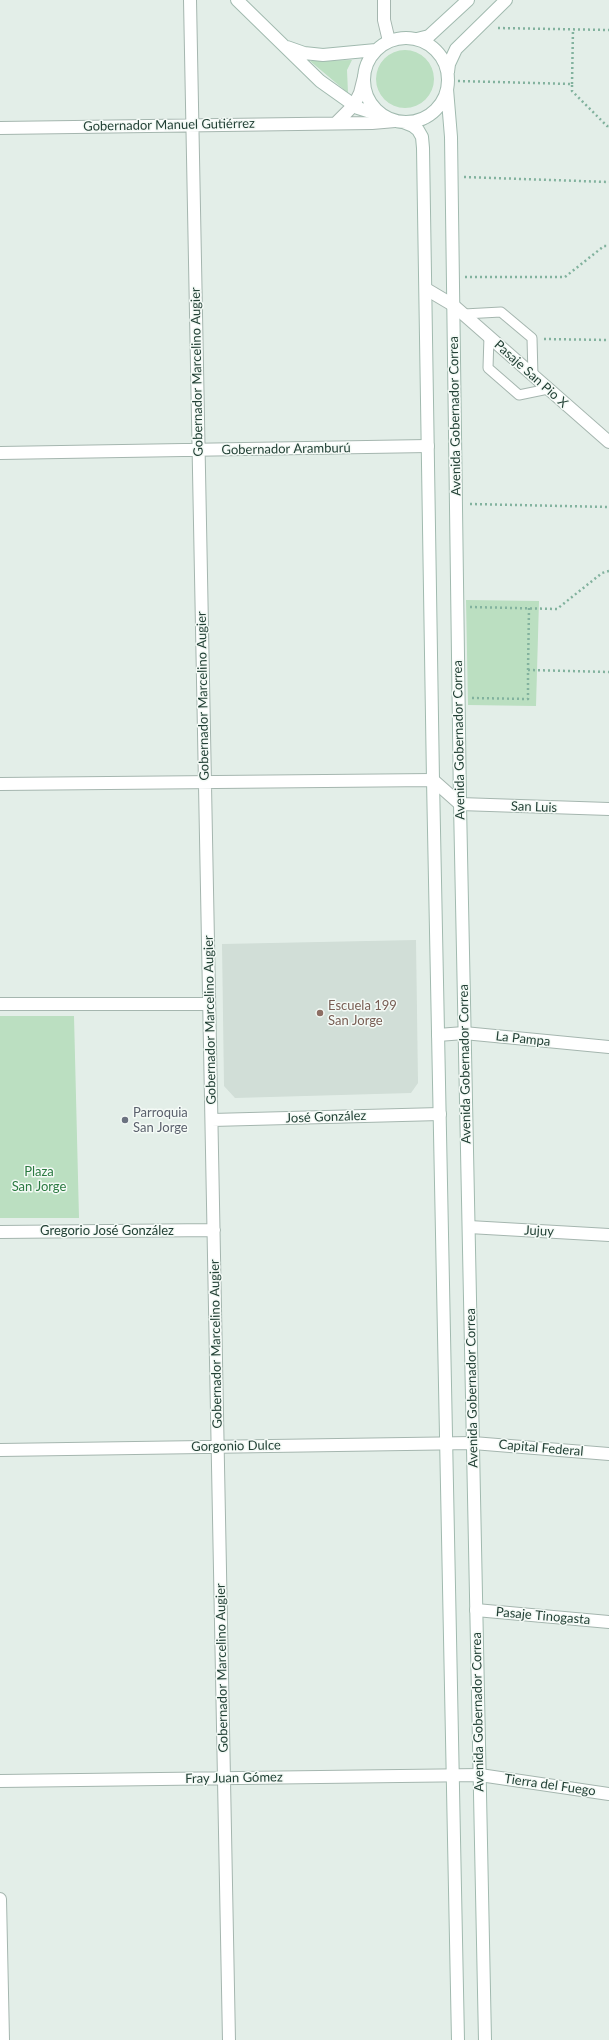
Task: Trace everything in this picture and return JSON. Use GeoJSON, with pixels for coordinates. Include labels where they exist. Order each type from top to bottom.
{"type":"FeatureCollection","features":[{"type":"Feature","properties":{"kind":"street","name":"Gobernador Marcelino Augier"},"geometry":{"type":"LineString","coordinates":[[190,0],[229,2040]]}},
{"type":"Feature","properties":{"kind":"street"},"geometry":{"type":"LineString","coordinates":[[237,0],[279,43],[320,81],[354,105],[370,113],[395,120],[415,121],[426,117],[436,110],[443,100],[448,82],[449,64],[456,50],[506,0]]}},
{"type":"Feature","properties":{"kind":"street"},"geometry":{"type":"LineString","coordinates":[[384,0],[384,20],[389,41]]}},
{"type":"Feature","properties":{"kind":"street"},"geometry":{"type":"LineString","coordinates":[[338,122],[354,105],[360,93],[368,62],[376,50],[389,41],[398,38],[417,39],[429,36],[468,0]]}},
{"type":"Feature","properties":{"kind":"street"},"geometry":{"type":"LineString","coordinates":[[417,39],[429,44],[438,52],[445,63],[448,82]]}},
{"type":"Feature","properties":{"kind":"street"},"geometry":{"type":"LineString","coordinates":[[279,43],[304,53],[323,55],[376,50]]}},
{"type":"Feature","properties":{"kind":"street"},"geometry":{"type":"LineString","coordinates":[[364,77],[365,89],[369,100],[376,110],[395,120]]}},
{"type":"Feature","properties":{"kind":"street","name":"Avenida Gobernador Correa"},"geometry":{"type":"LineString","coordinates":[[448,82],[451,137],[464,1033],[485,2040]]}},
{"type":"Feature","properties":{"kind":"street","name":"Gobernador Manuel Gutiérrez"},"geometry":{"type":"LineString","coordinates":[[0,128],[395,120]]}},
{"type":"Feature","properties":{"kind":"street","name":"Avenida Gobernador Correa"},"geometry":{"type":"LineString","coordinates":[[395,120],[413,126],[422,137],[458,2040]]}},
{"type":"Feature","properties":{"kind":"street","name":"Pasaje San Pio X"},"geometry":{"type":"LineString","coordinates":[[426,289],[453,305],[464,314],[609,442]]}},
{"type":"Feature","properties":{"kind":"street","name":"Gobernador Aramburú"},"geometry":{"type":"LineString","coordinates":[[0,453],[428,446]]}},
{"type":"Feature","properties":{"kind":"street"},"geometry":{"type":"LineString","coordinates":[[0,784],[433,780],[460,804]]}},
{"type":"Feature","properties":{"kind":"street","name":"San Luis"},"geometry":{"type":"LineString","coordinates":[[460,804],[609,809]]}},
{"type":"Feature","properties":{"kind":"street"},"geometry":{"type":"LineString","coordinates":[[0,1004],[209,1004]]}},
{"type":"Feature","properties":{"kind":"street","name":"La Pampa"},"geometry":{"type":"LineString","coordinates":[[438,1035],[464,1033],[609,1047]]}},
{"type":"Feature","properties":{"kind":"street","name":"José González"},"geometry":{"type":"LineString","coordinates":[[212,1120],[440,1114]]}},
{"type":"Feature","properties":{"kind":"street","name":"Jujuy"},"geometry":{"type":"LineString","coordinates":[[468,1227],[609,1235]]}},
{"type":"Feature","properties":{"kind":"street","name":"Gregorio José González"},"geometry":{"type":"LineString","coordinates":[[0,1232],[214,1230]]}},
{"type":"Feature","properties":{"kind":"street","name":"Gorgonio Dulce"},"geometry":{"type":"LineString","coordinates":[[0,1450],[473,1442]]}},
{"type":"Feature","properties":{"kind":"street","name":"Capital Federal"},"geometry":{"type":"LineString","coordinates":[[473,1442],[609,1454]]}},
{"type":"Feature","properties":{"kind":"street","name":"Pasaje Tinogasta"},"geometry":{"type":"LineString","coordinates":[[476,1610],[609,1622]]}},
{"type":"Feature","properties":{"kind":"street","name":"Fray Juan Gómez"},"geometry":{"type":"LineString","coordinates":[[0,1781],[467,1775]]}},
{"type":"Feature","properties":{"kind":"street","name":"Tierra del Fuego"},"geometry":{"type":"LineString","coordinates":[[467,1775],[480,1775],[609,1794]]}},
{"type":"Feature","properties":{"kind":"street"},"geometry":{"type":"LineString","coordinates":[[0,1900],[3,2040]]}},
{"type":"Feature","properties":{"kind":"lane"},"geometry":{"type":"LineString","coordinates":[[464,314],[501,312],[532,338],[533,376]]}},
{"type":"Feature","properties":{"kind":"lane"},"geometry":{"type":"LineString","coordinates":[[488,336],[488,368],[519,395],[548,389]]}},
{"type":"Feature","properties":{"kind":"path"},"geometry":{"type":"LineString","coordinates":[[478,27],[609,30]]}},
{"type":"Feature","properties":{"kind":"path"},"geometry":{"type":"LineString","coordinates":[[573,29],[572,91],[607,126],[609,126]]}},
{"type":"Feature","properties":{"kind":"path"},"geometry":{"type":"LineString","coordinates":[[448,82],[572,84]]}},
{"type":"Feature","properties":{"kind":"path"},"geometry":{"type":"LineString","coordinates":[[451,177],[609,182]]}},
{"type":"Feature","properties":{"kind":"path"},"geometry":{"type":"LineString","coordinates":[[453,277],[565,277],[604,246],[609,246]]}},
{"type":"Feature","properties":{"kind":"path"},"geometry":{"type":"LineString","coordinates":[[532,338],[609,340]]}},
{"type":"Feature","properties":{"kind":"path"},"geometry":{"type":"LineString","coordinates":[[456,503],[609,507]]}},
{"type":"Feature","properties":{"kind":"path"},"geometry":{"type":"LineString","coordinates":[[457,606],[558,609],[602,574],[609,571]]}},
{"type":"Feature","properties":{"kind":"path"},"geometry":{"type":"LineString","coordinates":[[458,698],[528,699],[529,608]]}},
{"type":"Feature","properties":{"kind":"path"},"geometry":{"type":"LineString","coordinates":[[528,670],[609,672]]}},
{"type":"Feature","properties":{"kind":"shaded area","name":"Escuela 199 San Jorge"},"geometry":{"type":"Polygon","coordinates":[[[416,940],[418,1083],[411,1093],[235,1098],[224,1086],[222,944],[416,940]]]}},
{"type":"Feature","properties":{"kind":"green space"},"geometry":{"type":"Polygon","coordinates":[[[399,50],[411,50],[426,58],[434,73],[434,85],[426,100],[411,108],[399,108],[384,100],[376,85],[376,73],[384,58],[399,50]]]}},
{"type":"Feature","properties":{"kind":"green space"},"geometry":{"type":"Polygon","coordinates":[[[352,60],[347,70],[348,93],[310,61],[352,60]]]}},
{"type":"Feature","properties":{"kind":"green space"},"geometry":{"type":"Polygon","coordinates":[[[466,600],[539,601],[536,706],[468,705],[466,600]]]}},
{"type":"Feature","properties":{"kind":"green space","name":"Plaza San Jorge"},"geometry":{"type":"Polygon","coordinates":[[[0,1016],[74,1016],[79,1218],[0,1218],[0,1016]]]}},
{"type":"Feature","properties":{"kind":"place","name":"Escuela 199 San Jorge"},"geometry":{"type":"Point","coordinates":[320,1013]}},
{"type":"Feature","properties":{"kind":"place","name":"Parroquia San Jorge"},"geometry":{"type":"Point","coordinates":[125,1120]}}]}
